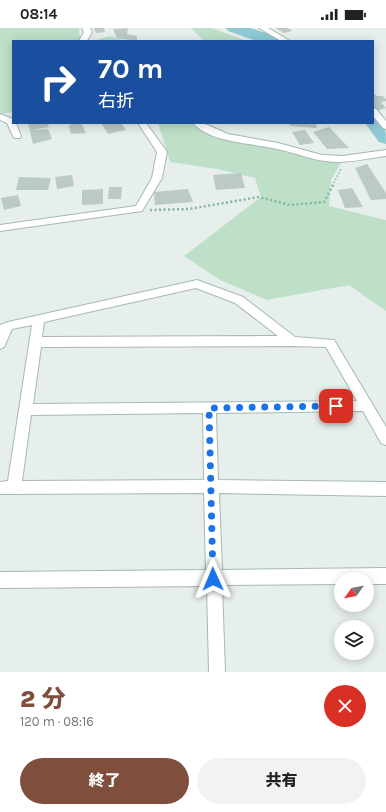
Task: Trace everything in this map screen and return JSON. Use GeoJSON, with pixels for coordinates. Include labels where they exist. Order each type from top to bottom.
{"type":"FeatureCollection","features":[{"type":"Feature","properties":{"kind":"street"},"geometry":{"type":"LineString","coordinates":[[84,40],[88,32],[86,28]]}},
{"type":"Feature","properties":{"kind":"street"},"geometry":{"type":"LineString","coordinates":[[263,28],[284,40]]}},
{"type":"Feature","properties":{"kind":"street"},"geometry":{"type":"LineString","coordinates":[[374,112],[386,126]]}},
{"type":"Feature","properties":{"kind":"street"},"geometry":{"type":"LineString","coordinates":[[0,117],[11,121],[12,124]]}},
{"type":"Feature","properties":{"kind":"street"},"geometry":{"type":"LineString","coordinates":[[12,124],[17,136]]}},
{"type":"Feature","properties":{"kind":"street"},"geometry":{"type":"LineString","coordinates":[[0,228],[139,208],[157,178],[162,152],[143,124]]}},
{"type":"Feature","properties":{"kind":"street"},"geometry":{"type":"LineString","coordinates":[[198,124],[205,129],[240,140],[276,146],[327,158],[347,158],[386,153]]}},
{"type":"Feature","properties":{"kind":"street"},"geometry":{"type":"LineString","coordinates":[[0,344],[4,328],[197,284],[239,300],[292,341]]}},
{"type":"Feature","properties":{"kind":"street"},"geometry":{"type":"LineString","coordinates":[[14,488],[39,319]]}},
{"type":"Feature","properties":{"kind":"street"},"geometry":{"type":"LineString","coordinates":[[36,342],[292,341],[330,343],[386,439]]}},
{"type":"Feature","properties":{"kind":"street"},"geometry":{"type":"LineString","coordinates":[[26,410],[368,406]]}},
{"type":"Feature","properties":{"kind":"street"},"geometry":{"type":"LineString","coordinates":[[209,408],[217,672]]}},
{"type":"Feature","properties":{"kind":"street"},"geometry":{"type":"LineString","coordinates":[[0,488],[211,486],[386,489]]}},
{"type":"Feature","properties":{"kind":"street"},"geometry":{"type":"LineString","coordinates":[[0,580],[213,579],[386,576]]}},
{"type":"Feature","properties":{"kind":"path"},"geometry":{"type":"LineString","coordinates":[[139,208],[161,211],[202,208],[255,197],[292,205],[324,202],[347,158]]}},
{"type":"Feature","properties":{"kind":"green space"},"geometry":{"type":"Polygon","coordinates":[[[0,28],[79,28],[80,38],[89,40],[12,40],[12,112],[0,114],[0,28]]]}},
{"type":"Feature","properties":{"kind":"green space"},"geometry":{"type":"Polygon","coordinates":[[[191,28],[212,28],[243,40],[203,40],[191,28]]]}},
{"type":"Feature","properties":{"kind":"green space"},"geometry":{"type":"Polygon","coordinates":[[[109,36],[123,40],[97,40],[109,36]]]}},
{"type":"Feature","properties":{"kind":"green space"},"geometry":{"type":"Polygon","coordinates":[[[158,124],[201,124],[330,162],[342,161],[331,180],[329,206],[386,220],[386,311],[349,285],[267,300],[220,280],[184,256],[261,197],[255,178],[217,169],[170,162],[158,124]]]}},
{"type":"Feature","properties":{"kind":"building"},"geometry":{"type":"Polygon","coordinates":[[[94,28],[104,28],[105,32],[96,33],[94,28]]]}},
{"type":"Feature","properties":{"kind":"building"},"geometry":{"type":"Polygon","coordinates":[[[128,28],[127,34],[137,36],[137,40],[117,38],[113,29],[128,28]]]}},
{"type":"Feature","properties":{"kind":"building"},"geometry":{"type":"Polygon","coordinates":[[[275,28],[288,28],[292,31],[284,33],[275,28]]]}},
{"type":"Feature","properties":{"kind":"building"},"geometry":{"type":"Polygon","coordinates":[[[374,94],[377,96],[383,96],[386,99],[386,101],[381,102],[386,108],[376,111],[374,109],[374,94]]]}},
{"type":"Feature","properties":{"kind":"building"},"geometry":{"type":"Polygon","coordinates":[[[28,124],[48,124],[49,127],[32,130],[48,129],[52,139],[33,144],[28,124]]]}},
{"type":"Feature","properties":{"kind":"building"},"geometry":{"type":"Polygon","coordinates":[[[82,124],[86,133],[71,134],[69,125],[82,124]]]}},
{"type":"Feature","properties":{"kind":"building"},"geometry":{"type":"Polygon","coordinates":[[[102,124],[122,124],[126,130],[108,134],[102,124]]]}},
{"type":"Feature","properties":{"kind":"building"},"geometry":{"type":"Polygon","coordinates":[[[289,124],[316,124],[317,128],[290,126],[289,124]]]}},
{"type":"Feature","properties":{"kind":"building"},"geometry":{"type":"Polygon","coordinates":[[[329,127],[349,148],[327,149],[313,132],[329,127]]]}},
{"type":"Feature","properties":{"kind":"building"},"geometry":{"type":"Polygon","coordinates":[[[305,130],[314,143],[300,145],[292,132],[305,130]]]}},
{"type":"Feature","properties":{"kind":"building"},"geometry":{"type":"Polygon","coordinates":[[[367,164],[386,193],[386,199],[371,200],[355,168],[367,164]]]}},
{"type":"Feature","properties":{"kind":"building"},"geometry":{"type":"Polygon","coordinates":[[[241,173],[245,188],[216,190],[213,175],[241,173]]]}},
{"type":"Feature","properties":{"kind":"building"},"geometry":{"type":"Polygon","coordinates":[[[72,175],[74,186],[57,189],[55,177],[72,175]]]}},
{"type":"Feature","properties":{"kind":"building"},"geometry":{"type":"Polygon","coordinates":[[[19,177],[51,178],[48,190],[16,190],[19,177]]]}},
{"type":"Feature","properties":{"kind":"building"},"geometry":{"type":"Polygon","coordinates":[[[109,187],[122,187],[121,199],[108,199],[109,187]]]}},
{"type":"Feature","properties":{"kind":"building"},"geometry":{"type":"Polygon","coordinates":[[[352,188],[363,207],[345,208],[338,190],[352,188]]]}},
{"type":"Feature","properties":{"kind":"building"},"geometry":{"type":"Polygon","coordinates":[[[103,189],[103,204],[82,205],[82,190],[103,189]]]}},
{"type":"Feature","properties":{"kind":"building"},"geometry":{"type":"Polygon","coordinates":[[[188,189],[193,202],[155,205],[154,192],[188,189]]]}},
{"type":"Feature","properties":{"kind":"building"},"geometry":{"type":"Polygon","coordinates":[[[18,195],[21,206],[4,210],[1,198],[18,195]]]}},
{"type":"Feature","properties":{"kind":"waterway"},"geometry":{"type":"LineString","coordinates":[[234,28],[270,40]]}},
{"type":"Feature","properties":{"kind":"waterway"},"geometry":{"type":"LineString","coordinates":[[374,122],[386,138]]}},
{"type":"Feature","properties":{"kind":"route"},"geometry":{"type":"LineString","coordinates":[[213,579],[209,408],[336,406]]}}]}
